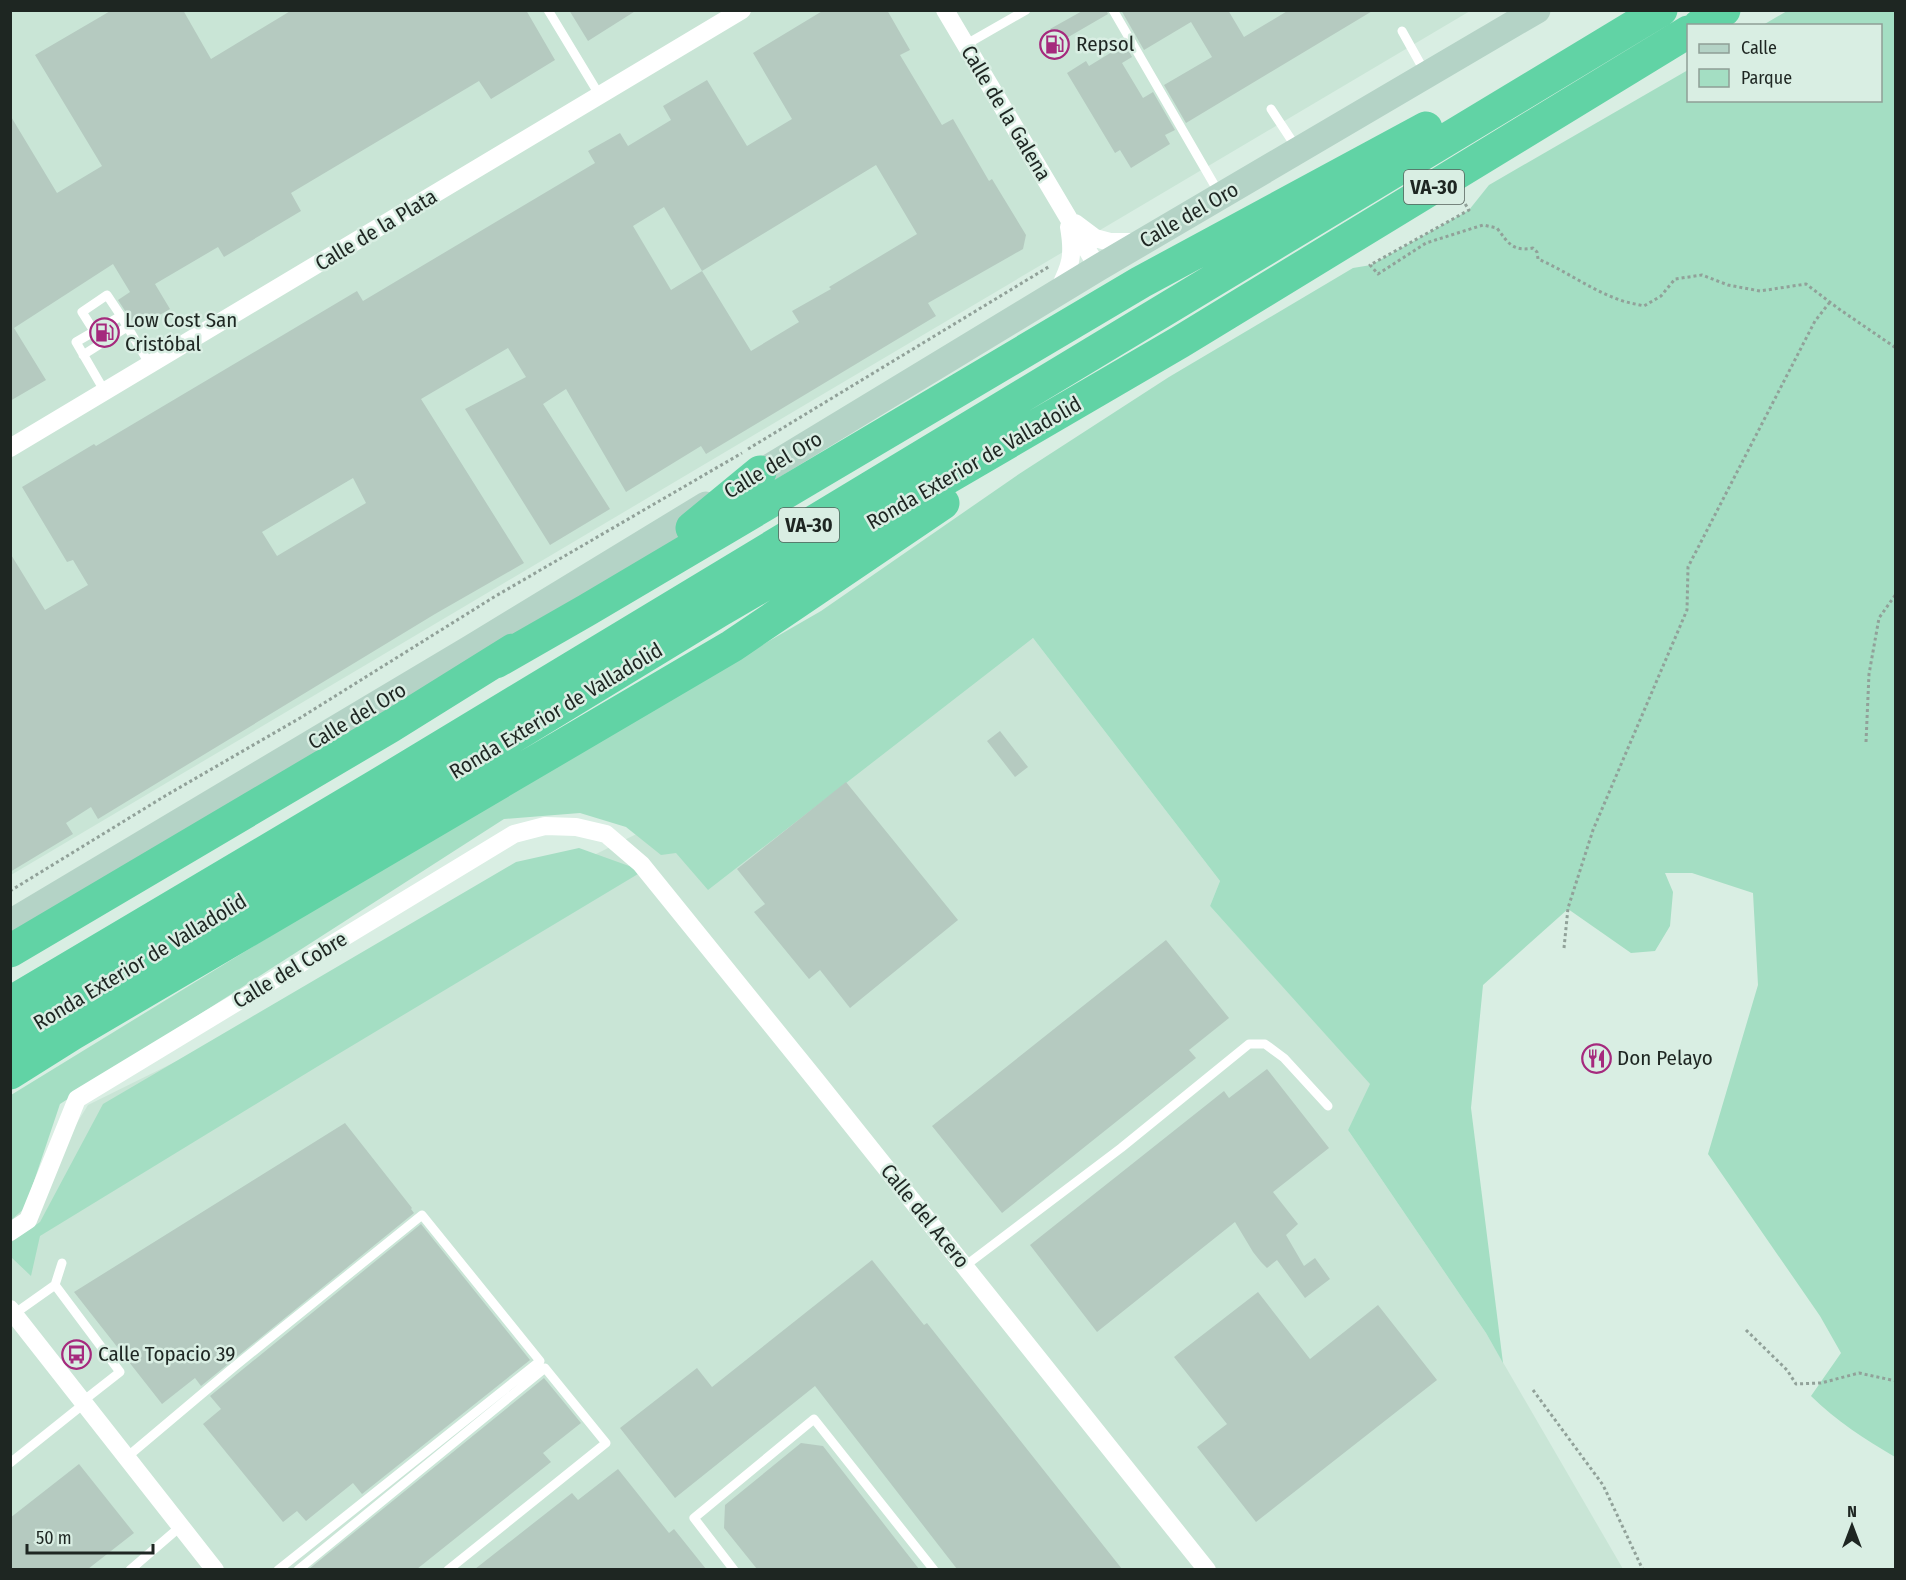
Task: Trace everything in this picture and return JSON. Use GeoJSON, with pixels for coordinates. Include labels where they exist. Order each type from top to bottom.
{"type":"FeatureCollection","features":[{"type":"Feature","properties":{"kind":"highway","name":"Ronda Exterior de Valladolid"},"geometry":{"type":"LineString","coordinates":[[10,1003],[407,767],[1661,10]]}},
{"type":"Feature","properties":{"kind":"highway"},"geometry":{"type":"LineString","coordinates":[[1702,24],[1724,10]]}},
{"type":"Feature","properties":{"kind":"highway","name":"Ronda Exterior de Valladolid"},"geometry":{"type":"LineString","coordinates":[[10,1039],[719,611],[1180,342],[1687,33]]}},
{"type":"Feature","properties":{"kind":"highway"},"geometry":{"type":"LineString","coordinates":[[10,951],[1141,282],[1531,72],[1606,44]]}},
{"type":"Feature","properties":{"kind":"highway"},"geometry":{"type":"LineString","coordinates":[[10,1073],[72,1034],[732,646],[1180,342]]}},
{"type":"Feature","properties":{"kind":"highway"},"geometry":{"type":"LineString","coordinates":[[496,662],[643,565],[708,516],[760,472]]}},
{"type":"Feature","properties":{"kind":"street","name":"Calle de la Plata"},"geometry":{"type":"LineString","coordinates":[[10,448],[742,10]]}},
{"type":"Feature","properties":{"kind":"street","name":"Calle de la Galena"},"geometry":{"type":"LineString","coordinates":[[945,10],[1098,268]]}},
{"type":"Feature","properties":{"kind":"street","name":"Calle del Oro"},"geometry":{"type":"LineString","coordinates":[[10,923],[461,654],[1058,291],[1427,75],[1508,23],[1537,10]]}},
{"type":"Feature","properties":{"kind":"street","name":"Calle de la Galena"},"geometry":{"type":"LineString","coordinates":[[1058,291],[1069,269],[1072,246],[1067,216]]}},
{"type":"Feature","properties":{"kind":"street","name":"Calle de la Galena"},"geometry":{"type":"LineString","coordinates":[[1067,216],[1095,238],[1110,242],[1142,242]]}},
{"type":"Feature","properties":{"kind":"street","name":"Calle del Cobre"},"geometry":{"type":"LineString","coordinates":[[10,1232],[28,1220],[77,1099],[514,834],[545,826],[576,827],[606,834],[641,864]]}},
{"type":"Feature","properties":{"kind":"street","name":"Calle del Acero"},"geometry":{"type":"LineString","coordinates":[[641,864],[1208,1569]]}},
{"type":"Feature","properties":{"kind":"street"},"geometry":{"type":"LineString","coordinates":[[12,1312],[215,1569]]}},
{"type":"Feature","properties":{"kind":"lane"},"geometry":{"type":"LineString","coordinates":[[548,10],[600,96]]}},
{"type":"Feature","properties":{"kind":"lane"},"geometry":{"type":"LineString","coordinates":[[965,45],[1026,10]]}},
{"type":"Feature","properties":{"kind":"lane"},"geometry":{"type":"LineString","coordinates":[[1113,10],[1221,197]]}},
{"type":"Feature","properties":{"kind":"lane"},"geometry":{"type":"LineString","coordinates":[[1402,31],[1427,75]]}},
{"type":"Feature","properties":{"kind":"lane"},"geometry":{"type":"LineString","coordinates":[[1271,108],[1298,151]]}},
{"type":"Feature","properties":{"kind":"lane"},"geometry":{"type":"LineString","coordinates":[[94,331],[82,312],[107,295],[150,365]]}},
{"type":"Feature","properties":{"kind":"lane"},"geometry":{"type":"LineString","coordinates":[[105,392],[76,342],[121,316]]}},
{"type":"Feature","properties":{"kind":"lane"},"geometry":{"type":"LineString","coordinates":[[84,355],[128,327]]}},
{"type":"Feature","properties":{"kind":"lane"},"geometry":{"type":"LineString","coordinates":[[965,1266],[1120,1148],[1249,1044],[1265,1044],[1284,1058],[1328,1106]]}},
{"type":"Feature","properties":{"kind":"lane"},"geometry":{"type":"LineString","coordinates":[[127,1457],[244,1359],[423,1215],[540,1361],[278,1569]]}},
{"type":"Feature","properties":{"kind":"lane"},"geometry":{"type":"LineString","coordinates":[[12,1312],[55,1285],[62,1263]]}},
{"type":"Feature","properties":{"kind":"lane"},"geometry":{"type":"LineString","coordinates":[[10,1463],[120,1372],[55,1285]]}},
{"type":"Feature","properties":{"kind":"lane"},"geometry":{"type":"LineString","coordinates":[[298,1569],[545,1368],[606,1443],[448,1569]]}},
{"type":"Feature","properties":{"kind":"lane"},"geometry":{"type":"LineString","coordinates":[[734,1569],[694,1518],[813,1419],[934,1569]]}},
{"type":"Feature","properties":{"kind":"lane"},"geometry":{"type":"LineString","coordinates":[[130,1569],[181,1526]]}},
{"type":"Feature","properties":{"kind":"path"},"geometry":{"type":"LineString","coordinates":[[1469,210],[1370,265],[1378,274],[1426,243],[1483,225],[1497,228],[1509,244],[1523,250],[1533,248],[1537,252],[1538,259],[1621,301],[1644,306],[1661,296],[1675,279],[1702,275],[1728,285],[1760,291],[1806,284],[1896,348]]}},
{"type":"Feature","properties":{"kind":"path"},"geometry":{"type":"LineString","coordinates":[[10,891],[165,796],[300,718],[494,597],[683,488],[1050,267],[1056,243],[1071,237]]}},
{"type":"Feature","properties":{"kind":"path"},"geometry":{"type":"LineString","coordinates":[[1564,948],[1568,908],[1593,830],[1687,610],[1688,567],[1815,321],[1830,302]]}},
{"type":"Feature","properties":{"kind":"path"},"geometry":{"type":"LineString","coordinates":[[1866,741],[1869,674],[1879,618],[1896,594]]}},
{"type":"Feature","properties":{"kind":"path"},"geometry":{"type":"LineString","coordinates":[[1746,1330],[1787,1370],[1796,1384],[1821,1383],[1859,1373],[1896,1381]]}},
{"type":"Feature","properties":{"kind":"path"},"geometry":{"type":"LineString","coordinates":[[1533,1390],[1603,1485],[1643,1569]]}},
{"type":"Feature","properties":{"kind":"shaded area"},"geometry":{"type":"Polygon","coordinates":[[[11,10],[1470,11],[11,875],[11,10]]]}},
{"type":"Feature","properties":{"kind":"shaded area"},"geometry":{"type":"Polygon","coordinates":[[[1033,638],[1220,881],[1210,906],[1371,1084],[1348,1130],[1486,1333],[1623,1569],[11,1569],[10,1220],[25,1207],[88,1105],[1033,638]]]}},
{"type":"Feature","properties":{"kind":"green space"},"geometry":{"type":"Polygon","coordinates":[[[1787,11],[1895,11],[1895,1457],[1841,1422],[1811,1396],[1841,1353],[1820,1316],[1708,1154],[1758,985],[1753,893],[1692,873],[1665,873],[1673,892],[1670,926],[1655,951],[1631,953],[1568,909],[1483,985],[1471,1108],[1503,1363],[1486,1333],[1348,1130],[1370,1084],[1210,906],[1220,881],[1033,638],[708,890],[676,853],[661,855],[626,827],[580,813],[504,819],[60,1104],[25,1208],[11,1220],[11,1095],[466,816],[821,611],[1019,474],[1169,377],[1353,268],[1371,265],[1469,210],[1489,185],[1687,71],[1687,102],[1882,102],[1882,24],[1765,24],[1787,11]]]}},
{"type":"Feature","properties":{"kind":"green space"},"geometry":{"type":"Polygon","coordinates":[[[579,848],[643,871],[40,1236],[31,1276],[11,1257],[10,1243],[40,1222],[103,1104],[516,862],[579,848]]]}},
{"type":"Feature","properties":{"kind":"building"},"geometry":{"type":"Polygon","coordinates":[[[112,10],[183,10],[211,59],[292,10],[526,10],[555,60],[491,99],[479,81],[291,193],[301,211],[224,257],[218,247],[155,284],[170,309],[146,323],[145,320],[135,326],[118,300],[130,292],[113,264],[14,328],[46,380],[10,401],[10,115],[57,193],[102,166],[35,55],[112,10]]]}},
{"type":"Feature","properties":{"kind":"building"},"geometry":{"type":"Polygon","coordinates":[[[569,10],[637,10],[588,41],[569,10]]]}},
{"type":"Feature","properties":{"kind":"building"},"geometry":{"type":"Polygon","coordinates":[[[824,10],[887,10],[910,50],[900,55],[942,125],[953,119],[989,181],[992,179],[1026,235],[1023,249],[928,303],[936,316],[706,454],[701,446],[626,492],[566,389],[543,404],[610,509],[550,545],[465,409],[526,377],[508,348],[421,399],[524,563],[435,614],[98,819],[91,807],[66,823],[73,834],[10,872],[10,553],[45,610],[88,585],[73,560],[67,562],[22,487],[94,444],[96,446],[357,291],[363,301],[595,163],[588,151],[620,133],[628,146],[671,120],[663,106],[707,80],[747,146],[792,119],[753,53],[824,10]],[[876,165],[702,271],[751,351],[799,322],[792,311],[917,234],[876,165]],[[664,207],[633,226],[671,290],[702,271],[664,207]],[[353,478],[262,532],[277,556],[366,503],[353,478]]]}},
{"type":"Feature","properties":{"kind":"building"},"geometry":{"type":"Polygon","coordinates":[[[1084,10],[1106,10],[1108,14],[1058,43],[1050,29],[1084,10]]]}},
{"type":"Feature","properties":{"kind":"building"},"geometry":{"type":"Polygon","coordinates":[[[1121,10],[1228,10],[1244,37],[1289,10],[1374,10],[1186,123],[1164,85],[1212,57],[1191,22],[1144,50],[1121,10]]]}},
{"type":"Feature","properties":{"kind":"building"},"geometry":{"type":"Polygon","coordinates":[[[1125,44],[1132,57],[1122,63],[1143,98],[1153,92],[1175,130],[1165,135],[1170,144],[1131,168],[1120,150],[1115,153],[1067,73],[1086,61],[1089,66],[1125,44]]]}},
{"type":"Feature","properties":{"kind":"building"},"geometry":{"type":"Polygon","coordinates":[[[1000,731],[1028,767],[1015,777],[987,741],[1000,731]]]}},
{"type":"Feature","properties":{"kind":"building"},"geometry":{"type":"Polygon","coordinates":[[[846,782],[958,920],[850,1008],[820,970],[809,979],[754,912],[765,904],[737,869],[846,782]]]}},
{"type":"Feature","properties":{"kind":"building"},"geometry":{"type":"Polygon","coordinates":[[[1166,940],[1229,1018],[1189,1050],[1196,1058],[1002,1213],[932,1126],[1166,940]]]}},
{"type":"Feature","properties":{"kind":"building"},"geometry":{"type":"Polygon","coordinates":[[[1267,1069],[1329,1148],[1273,1192],[1298,1224],[1286,1235],[1304,1266],[1315,1258],[1330,1279],[1305,1298],[1277,1260],[1267,1268],[1261,1262],[1235,1222],[1097,1332],[1030,1245],[1224,1091],[1229,1098],[1267,1069]]]}},
{"type":"Feature","properties":{"kind":"building"},"geometry":{"type":"Polygon","coordinates":[[[345,1123],[414,1213],[201,1386],[195,1378],[162,1404],[74,1292],[345,1123]]]}},
{"type":"Feature","properties":{"kind":"building"},"geometry":{"type":"Polygon","coordinates":[[[421,1224],[530,1360],[362,1494],[353,1483],[306,1521],[297,1511],[283,1522],[203,1424],[221,1409],[210,1396],[421,1224]]]}},
{"type":"Feature","properties":{"kind":"building"},"geometry":{"type":"Polygon","coordinates":[[[872,1260],[924,1325],[927,1323],[1122,1569],[957,1569],[815,1386],[675,1498],[620,1428],[697,1368],[712,1387],[872,1260]]]}},
{"type":"Feature","properties":{"kind":"building"},"geometry":{"type":"Polygon","coordinates":[[[1258,1292],[1310,1359],[1378,1305],[1437,1380],[1256,1522],[1197,1447],[1227,1424],[1174,1357],[1258,1292]]]}},
{"type":"Feature","properties":{"kind":"building"},"geometry":{"type":"Polygon","coordinates":[[[544,1378],[581,1423],[543,1453],[551,1462],[417,1569],[309,1569],[544,1378]]]}},
{"type":"Feature","properties":{"kind":"building"},"geometry":{"type":"Polygon","coordinates":[[[801,1443],[823,1446],[919,1569],[757,1569],[724,1528],[725,1505],[801,1443]]]}},
{"type":"Feature","properties":{"kind":"building"},"geometry":{"type":"Polygon","coordinates":[[[79,1464],[134,1533],[88,1569],[10,1569],[10,1518],[79,1464]]]}},
{"type":"Feature","properties":{"kind":"building"},"geometry":{"type":"Polygon","coordinates":[[[618,1469],[669,1533],[674,1529],[706,1569],[475,1569],[572,1493],[578,1500],[618,1469]]]}},
{"type":"Feature","properties":{"kind":"place","name":"Repsol"},"geometry":{"type":"Point","coordinates":[1055,44]}},
{"type":"Feature","properties":{"kind":"place","name":"Low Cost San Cristóbal"},"geometry":{"type":"Point","coordinates":[104,332]}},
{"type":"Feature","properties":{"kind":"place","name":"Don Pelayo"},"geometry":{"type":"Point","coordinates":[1596,1058]}},
{"type":"Feature","properties":{"kind":"place","name":"Calle Topacio 39"},"geometry":{"type":"Point","coordinates":[77,1354]}}]}
